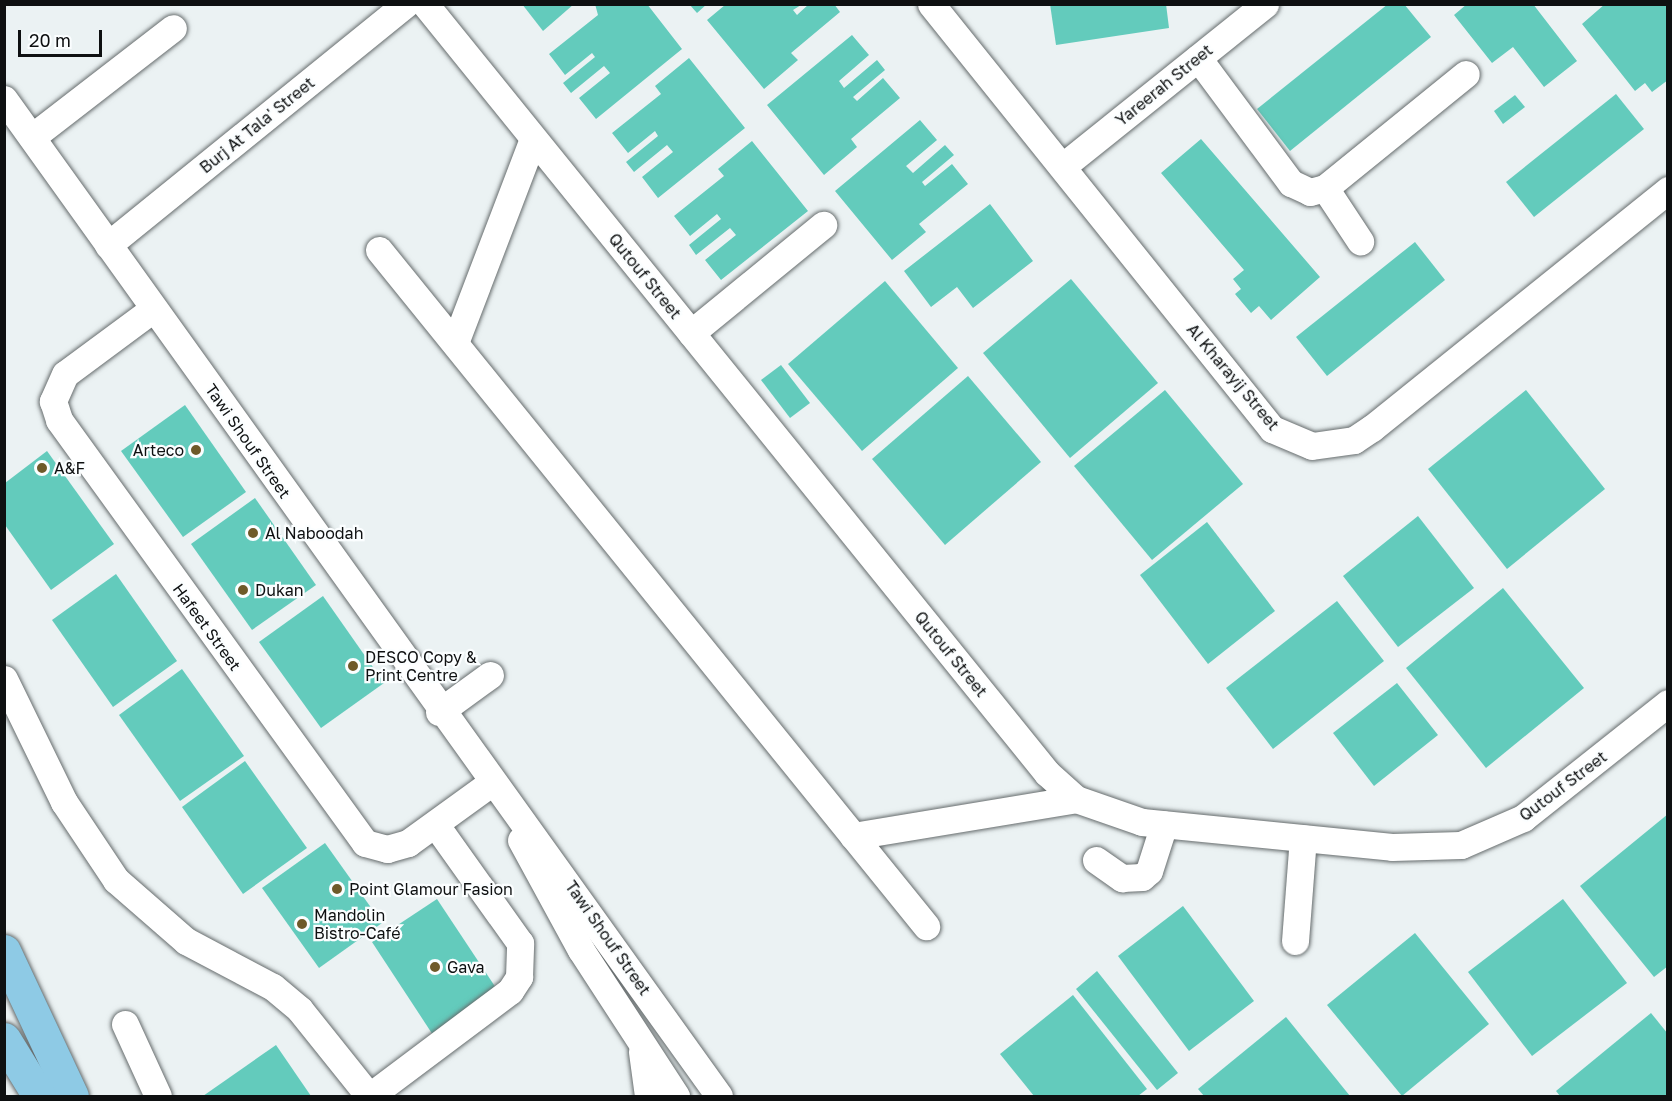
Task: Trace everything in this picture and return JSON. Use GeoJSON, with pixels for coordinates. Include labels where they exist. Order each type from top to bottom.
{"type":"FeatureCollection","features":[{"type":"Feature","properties":{"kind":"main road"},"geometry":{"type":"LineString","coordinates":[[4,951],[72,1096]]}},
{"type":"Feature","properties":{"kind":"main road"},"geometry":{"type":"LineString","coordinates":[[4,1039],[39,1096]]}},
{"type":"Feature","properties":{"kind":"street","name":"Burj At Tala' Street"},"geometry":{"type":"LineString","coordinates":[[108,245],[406,4]]}},
{"type":"Feature","properties":{"kind":"street","name":"Qutouf Street"},"geometry":{"type":"LineString","coordinates":[[425,4],[1047,773],[1076,799],[1119,818],[1426,849],[1493,834],[1524,818],[1668,704]]}},
{"type":"Feature","properties":{"kind":"street","name":"Al Kharayij Street"},"geometry":{"type":"LineString","coordinates":[[931,4],[1272,429],[1312,446],[1354,440],[1372,428],[1668,190]]}},
{"type":"Feature","properties":{"kind":"street","name":"Yareerah Street"},"geometry":{"type":"LineString","coordinates":[[1063,166],[1265,4]]}},
{"type":"Feature","properties":{"kind":"street"},"geometry":{"type":"LineString","coordinates":[[32,137],[173,28]]}},
{"type":"Feature","properties":{"kind":"street"},"geometry":{"type":"LineString","coordinates":[[1198,58],[1291,183],[1310,192],[1325,188],[1466,74]]}},
{"type":"Feature","properties":{"kind":"street","name":"Tawi Shouf Street"},"geometry":{"type":"LineString","coordinates":[[4,99],[490,783],[542,844],[718,1096]]}},
{"type":"Feature","properties":{"kind":"street"},"geometry":{"type":"LineString","coordinates":[[455,343],[533,139]]}},
{"type":"Feature","properties":{"kind":"street"},"geometry":{"type":"LineString","coordinates":[[1325,188],[1360,241]]}},
{"type":"Feature","properties":{"kind":"street"},"geometry":{"type":"LineString","coordinates":[[691,333],[823,225]]}},
{"type":"Feature","properties":{"kind":"street"},"geometry":{"type":"LineString","coordinates":[[380,250],[926,926]]}},
{"type":"Feature","properties":{"kind":"street","name":"Hafeet Street"},"geometry":{"type":"LineString","coordinates":[[153,309],[65,374],[53,401],[59,420],[356,835],[387,849],[435,824],[490,783]]}},
{"type":"Feature","properties":{"kind":"street"},"geometry":{"type":"LineString","coordinates":[[439,712],[490,675]]}},
{"type":"Feature","properties":{"kind":"street"},"geometry":{"type":"LineString","coordinates":[[4,679],[64,802],[116,880],[186,941],[273,987],[300,1010],[370,1096],[510,991],[519,977],[519,943],[435,824]]}},
{"type":"Feature","properties":{"kind":"street","name":"Tawi Shouf Street"},"geometry":{"type":"LineString","coordinates":[[490,783],[641,1048],[676,1096]]}},
{"type":"Feature","properties":{"kind":"street"},"geometry":{"type":"LineString","coordinates":[[853,836],[1076,799]]}},
{"type":"Feature","properties":{"kind":"street"},"geometry":{"type":"LineString","coordinates":[[1096,860],[1122,878],[1142,877],[1149,871],[1164,824]]}},
{"type":"Feature","properties":{"kind":"street"},"geometry":{"type":"LineString","coordinates":[[1295,940],[1303,838]]}},
{"type":"Feature","properties":{"kind":"street"},"geometry":{"type":"LineString","coordinates":[[125,1024],[158,1096]]}},
{"type":"Feature","properties":{"kind":"street"},"geometry":{"type":"LineString","coordinates":[[641,1048],[648,1096]]}},
{"type":"Feature","properties":{"kind":"building"},"geometry":{"type":"Polygon","coordinates":[[[522,4],[574,4],[543,31],[522,4]]]}},
{"type":"Feature","properties":{"kind":"building"},"geometry":{"type":"Polygon","coordinates":[[[595,4],[647,4],[682,49],[596,119],[579,98],[610,73],[604,66],[571,93],[563,83],[595,57],[592,53],[565,75],[549,54],[598,15],[595,4]]]}},
{"type":"Feature","properties":{"kind":"building"},"geometry":{"type":"Polygon","coordinates":[[[689,4],[707,4],[697,13],[689,4]]]}},
{"type":"Feature","properties":{"kind":"building"},"geometry":{"type":"Polygon","coordinates":[[[809,4],[834,4],[840,12],[791,53],[798,60],[764,89],[707,20],[725,5],[801,5],[793,10],[797,15],[809,4]]]}},
{"type":"Feature","properties":{"kind":"building"},"geometry":{"type":"Polygon","coordinates":[[[1050,4],[1166,4],[1169,28],[1056,45],[1050,4]]]}},
{"type":"Feature","properties":{"kind":"building"},"geometry":{"type":"Polygon","coordinates":[[[1388,4],[1404,4],[1431,37],[1290,151],[1257,109],[1388,4]]]}},
{"type":"Feature","properties":{"kind":"building"},"geometry":{"type":"Polygon","coordinates":[[[1467,4],[1533,4],[1577,61],[1544,87],[1513,47],[1492,63],[1454,15],[1467,4]]]}},
{"type":"Feature","properties":{"kind":"building"},"geometry":{"type":"Polygon","coordinates":[[[1605,4],[1668,4],[1668,80],[1652,92],[1645,83],[1635,91],[1582,24],[1605,4]]]}},
{"type":"Feature","properties":{"kind":"building"},"geometry":{"type":"Polygon","coordinates":[[[852,35],[869,55],[839,81],[844,88],[877,60],[885,70],[853,97],[857,101],[883,78],[900,98],[851,139],[857,147],[824,175],[767,105],[852,35]]]}},
{"type":"Feature","properties":{"kind":"building"},"geometry":{"type":"Polygon","coordinates":[[[689,58],[745,128],[658,198],[642,177],[673,152],[667,145],[634,172],[626,162],[658,136],[655,131],[628,153],[612,133],[661,94],[655,86],[689,58]]]}},
{"type":"Feature","properties":{"kind":"building"},"geometry":{"type":"Polygon","coordinates":[[[1616,94],[1644,129],[1534,217],[1506,182],[1616,94]]]}},
{"type":"Feature","properties":{"kind":"building"},"geometry":{"type":"Polygon","coordinates":[[[1515,95],[1525,107],[1503,124],[1494,111],[1515,95]]]}},
{"type":"Feature","properties":{"kind":"building"},"geometry":{"type":"Polygon","coordinates":[[[920,120],[937,140],[906,166],[913,173],[945,145],[954,155],[922,182],[925,186],[952,164],[968,184],[919,224],[926,232],[892,260],[835,191],[920,120]]]}},
{"type":"Feature","properties":{"kind":"building"},"geometry":{"type":"Polygon","coordinates":[[[1201,139],[1320,277],[1271,320],[1259,306],[1251,313],[1235,294],[1241,289],[1233,279],[1244,270],[1161,173],[1201,139]]]}},
{"type":"Feature","properties":{"kind":"building"},"geometry":{"type":"Polygon","coordinates":[[[752,141],[808,211],[721,280],[705,260],[736,235],[730,228],[696,255],[689,245],[721,219],[717,214],[690,236],[674,216],[724,176],[718,169],[752,141]]]}},
{"type":"Feature","properties":{"kind":"building"},"geometry":{"type":"Polygon","coordinates":[[[990,204],[1033,261],[973,308],[957,287],[931,307],[904,271],[990,204]]]}},
{"type":"Feature","properties":{"kind":"building"},"geometry":{"type":"Polygon","coordinates":[[[1415,242],[1445,280],[1327,376],[1296,337],[1415,242]]]}},
{"type":"Feature","properties":{"kind":"building"},"geometry":{"type":"Polygon","coordinates":[[[1071,279],[1158,383],[1070,458],[983,353],[1071,279]]]}},
{"type":"Feature","properties":{"kind":"building"},"geometry":{"type":"Polygon","coordinates":[[[885,281],[958,368],[862,451],[788,364],[885,281]]]}},
{"type":"Feature","properties":{"kind":"building"},"geometry":{"type":"Polygon","coordinates":[[[781,365],[810,403],[790,418],[761,380],[781,365]]]}},
{"type":"Feature","properties":{"kind":"building"},"geometry":{"type":"Polygon","coordinates":[[[968,376],[1041,462],[945,545],[872,459],[968,376]]]}},
{"type":"Feature","properties":{"kind":"building"},"geometry":{"type":"Polygon","coordinates":[[[1165,390],[1243,484],[1152,560],[1074,466],[1165,390]]]}},
{"type":"Feature","properties":{"kind":"building"},"geometry":{"type":"Polygon","coordinates":[[[1526,390],[1605,489],[1507,569],[1428,469],[1526,390]]]}},
{"type":"Feature","properties":{"kind":"building"},"geometry":{"type":"Polygon","coordinates":[[[185,405],[246,492],[183,537],[121,451],[185,405]]]}},
{"type":"Feature","properties":{"kind":"building"},"geometry":{"type":"Polygon","coordinates":[[[47,451],[114,544],[51,590],[5,525],[5,483],[47,451]]]}},
{"type":"Feature","properties":{"kind":"building"},"geometry":{"type":"Polygon","coordinates":[[[255,498],[316,585],[252,630],[191,544],[255,498]]]}},
{"type":"Feature","properties":{"kind":"building"},"geometry":{"type":"Polygon","coordinates":[[[1418,516],[1474,588],[1398,647],[1343,576],[1418,516]]]}},
{"type":"Feature","properties":{"kind":"building"},"geometry":{"type":"Polygon","coordinates":[[[1207,522],[1275,611],[1208,664],[1140,575],[1207,522]]]}},
{"type":"Feature","properties":{"kind":"building"},"geometry":{"type":"Polygon","coordinates":[[[116,574],[177,661],[113,707],[52,620],[116,574]]]}},
{"type":"Feature","properties":{"kind":"building"},"geometry":{"type":"Polygon","coordinates":[[[1503,588],[1584,688],[1486,768],[1406,668],[1503,588]]]}},
{"type":"Feature","properties":{"kind":"building"},"geometry":{"type":"Polygon","coordinates":[[[323,596],[384,683],[321,728],[259,642],[323,596]]]}},
{"type":"Feature","properties":{"kind":"building"},"geometry":{"type":"Polygon","coordinates":[[[1337,601],[1384,661],[1273,749],[1226,688],[1337,601]]]}},
{"type":"Feature","properties":{"kind":"building"},"geometry":{"type":"Polygon","coordinates":[[[182,669],[244,756],[180,801],[119,715],[182,669]]]}},
{"type":"Feature","properties":{"kind":"building"},"geometry":{"type":"Polygon","coordinates":[[[1397,683],[1438,735],[1374,786],[1333,733],[1397,683]]]}},
{"type":"Feature","properties":{"kind":"building"},"geometry":{"type":"Polygon","coordinates":[[[245,761],[307,848],[243,894],[182,807],[245,761]]]}},
{"type":"Feature","properties":{"kind":"building"},"geometry":{"type":"Polygon","coordinates":[[[1668,814],[1668,966],[1654,977],[1580,886],[1668,814]]]}},
{"type":"Feature","properties":{"kind":"building"},"geometry":{"type":"Polygon","coordinates":[[[325,843],[382,923],[319,968],[262,888],[325,843]]]}},
{"type":"Feature","properties":{"kind":"building","name":"Gava"},"geometry":{"type":"Polygon","coordinates":[[[437,899],[498,991],[433,1035],[372,942],[437,899]]]}},
{"type":"Feature","properties":{"kind":"building"},"geometry":{"type":"Polygon","coordinates":[[[1563,899],[1627,983],[1532,1056],[1468,972],[1563,899]]]}},
{"type":"Feature","properties":{"kind":"building"},"geometry":{"type":"Polygon","coordinates":[[[1183,906],[1254,1001],[1189,1051],[1118,956],[1183,906]]]}},
{"type":"Feature","properties":{"kind":"building"},"geometry":{"type":"Polygon","coordinates":[[[1415,933],[1489,1024],[1402,1096],[1327,1005],[1415,933]]]}},
{"type":"Feature","properties":{"kind":"building"},"geometry":{"type":"Polygon","coordinates":[[[1097,971],[1178,1073],[1157,1090],[1076,989],[1097,971]]]}},
{"type":"Feature","properties":{"kind":"building"},"geometry":{"type":"Polygon","coordinates":[[[1073,995],[1147,1089],[1138,1096],[1034,1096],[1000,1054],[1073,995]]]}},
{"type":"Feature","properties":{"kind":"building"},"geometry":{"type":"Polygon","coordinates":[[[1651,1013],[1668,1034],[1668,1096],[1560,1096],[1556,1091],[1651,1013]]]}},
{"type":"Feature","properties":{"kind":"building"},"geometry":{"type":"Polygon","coordinates":[[[1286,1017],[1350,1096],[1204,1096],[1198,1089],[1286,1017]]]}},
{"type":"Feature","properties":{"kind":"building"},"geometry":{"type":"Polygon","coordinates":[[[276,1045],[311,1096],[203,1096],[276,1045]]]}},
{"type":"Feature","properties":{"kind":"place","name":"Arteco"},"geometry":{"type":"Point","coordinates":[196,450]}},
{"type":"Feature","properties":{"kind":"place","name":"A&F"},"geometry":{"type":"Point","coordinates":[42,468]}},
{"type":"Feature","properties":{"kind":"place","name":"Al Naboodah"},"geometry":{"type":"Point","coordinates":[253,533]}},
{"type":"Feature","properties":{"kind":"place","name":"Dukan"},"geometry":{"type":"Point","coordinates":[243,590]}},
{"type":"Feature","properties":{"kind":"place","name":"DESCO Copy & Print Centre"},"geometry":{"type":"Point","coordinates":[353,666]}},
{"type":"Feature","properties":{"kind":"place","name":"Point Glamour Fasion"},"geometry":{"type":"Point","coordinates":[337,889]}},
{"type":"Feature","properties":{"kind":"place","name":"Mandolin Bistro-Café"},"geometry":{"type":"Point","coordinates":[302,924]}},
{"type":"Feature","properties":{"kind":"place","name":"Gava"},"geometry":{"type":"Point","coordinates":[435,967]}}]}
